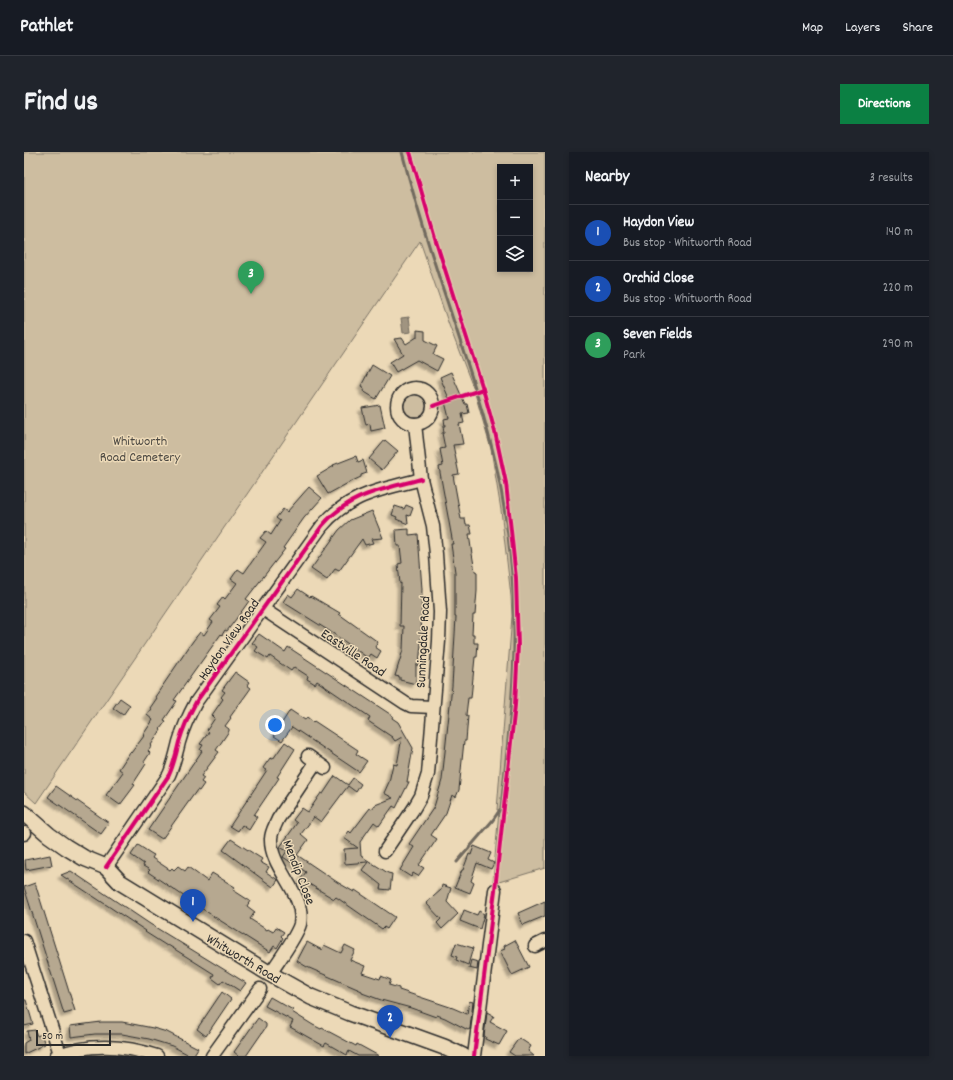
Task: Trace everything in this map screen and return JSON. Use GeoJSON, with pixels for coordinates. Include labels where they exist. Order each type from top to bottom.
{"type":"FeatureCollection","features":[{"type":"Feature","properties":{"kind":"main road","name":"Whitworth Road"},"geometry":{"type":"LineString","coordinates":[[24,813],[49,835],[66,847],[84,858],[106,867],[120,882],[301,992],[328,1005],[423,1039],[463,1056]]}},
{"type":"Feature","properties":{"kind":"street","name":"Sunningdale Road"},"geometry":{"type":"LineString","coordinates":[[385,851],[421,796],[428,774],[431,755],[433,707],[439,641],[439,582],[433,526],[422,479],[415,424]]}},
{"type":"Feature","properties":{"kind":"street","name":"Haydon View Road"},"geometry":{"type":"LineString","coordinates":[[106,867],[169,775],[175,761],[184,727],[196,702],[322,526],[337,510],[363,496],[422,479]]}},
{"type":"Feature","properties":{"kind":"street","name":"Eastville Road"},"geometry":{"type":"LineString","coordinates":[[262,609],[405,703],[411,706],[433,707]]}},
{"type":"Feature","properties":{"kind":"street","name":"Mendip Close"},"geometry":{"type":"LineString","coordinates":[[270,974],[300,926],[301,916],[295,895],[274,854],[271,838],[273,829],[278,819],[316,762]]}},
{"type":"Feature","properties":{"kind":"street"},"geometry":{"type":"LineString","coordinates":[[474,1056],[495,890]]}},
{"type":"Feature","properties":{"kind":"street"},"geometry":{"type":"LineString","coordinates":[[24,941],[58,1055],[87,1048],[111,1047],[136,1050],[157,1056]]}},
{"type":"Feature","properties":{"kind":"street"},"geometry":{"type":"LineString","coordinates":[[212,1056],[260,989]]}},
{"type":"Feature","properties":{"kind":"green space","name":"Whitworth Road Cemetery"},"geometry":{"type":"Polygon","coordinates":[[[24,152],[545,152],[545,868],[499,882],[493,881],[512,616],[511,596],[501,510],[491,449],[474,390],[449,325],[420,241],[36,803],[24,792],[24,152]]]}},
{"type":"Feature","properties":{"kind":"green space"},"geometry":{"type":"Polygon","coordinates":[[[415,393],[424,397],[428,406],[424,415],[415,419],[406,415],[402,406],[406,397],[415,393]]]}},
{"type":"Feature","properties":{"kind":"green space"},"geometry":{"type":"Polygon","coordinates":[[[101,1053],[121,1054],[134,1056],[84,1056],[101,1053]]]}},
{"type":"Feature","properties":{"kind":"shaded area"},"geometry":{"type":"Polygon","coordinates":[[[409,317],[411,332],[403,333],[401,318],[409,317]]]}},
{"type":"Feature","properties":{"kind":"building"},"geometry":{"type":"Polygon","coordinates":[[[417,330],[425,331],[425,340],[437,346],[433,354],[443,359],[437,371],[417,360],[396,372],[390,362],[403,354],[394,339],[402,338],[406,344],[417,337],[417,330]]]}},
{"type":"Feature","properties":{"kind":"building"},"geometry":{"type":"Polygon","coordinates":[[[372,365],[390,376],[376,399],[363,391],[364,388],[361,386],[372,365]]]}},
{"type":"Feature","properties":{"kind":"building"},"geometry":{"type":"Polygon","coordinates":[[[451,372],[465,404],[467,404],[469,413],[462,414],[464,423],[459,424],[463,444],[453,445],[459,474],[453,475],[461,519],[465,519],[466,525],[470,525],[472,534],[469,534],[475,571],[477,572],[477,591],[475,615],[473,615],[472,635],[474,635],[474,643],[478,643],[477,657],[475,657],[471,698],[468,698],[466,715],[468,716],[466,741],[464,741],[459,790],[456,797],[452,795],[446,813],[431,835],[437,839],[419,865],[424,868],[418,876],[413,873],[411,877],[400,870],[414,847],[409,844],[434,807],[442,780],[452,686],[456,617],[455,572],[451,544],[453,544],[439,467],[443,466],[440,449],[445,448],[442,433],[444,433],[443,426],[445,426],[444,419],[449,418],[445,402],[450,401],[440,377],[451,372]]]}},
{"type":"Feature","properties":{"kind":"building"},"geometry":{"type":"Polygon","coordinates":[[[380,405],[385,428],[371,431],[370,424],[366,425],[362,408],[380,405]]]}},
{"type":"Feature","properties":{"kind":"building"},"geometry":{"type":"Polygon","coordinates":[[[385,440],[398,451],[382,470],[369,459],[385,440]]]}},
{"type":"Feature","properties":{"kind":"building"},"geometry":{"type":"Polygon","coordinates":[[[356,456],[358,462],[363,460],[367,473],[328,494],[317,476],[334,466],[333,465],[356,456]]]}},
{"type":"Feature","properties":{"kind":"building"},"geometry":{"type":"Polygon","coordinates":[[[309,487],[322,498],[304,518],[283,548],[285,549],[246,599],[249,601],[239,615],[227,631],[225,630],[222,635],[221,634],[174,700],[177,701],[164,720],[166,721],[148,751],[150,753],[144,762],[146,764],[133,784],[135,785],[120,805],[106,795],[123,772],[119,769],[130,752],[131,753],[144,736],[143,735],[153,720],[147,715],[152,709],[150,708],[157,698],[155,697],[193,641],[200,632],[204,635],[213,622],[210,620],[220,607],[217,605],[223,597],[225,599],[237,583],[231,579],[238,569],[244,573],[266,542],[260,538],[266,531],[271,535],[280,521],[276,518],[283,509],[287,512],[309,487]]]}},
{"type":"Feature","properties":{"kind":"building"},"geometry":{"type":"Polygon","coordinates":[[[406,505],[413,508],[410,516],[407,515],[408,524],[396,519],[397,517],[392,515],[395,506],[404,509],[406,505]]]}},
{"type":"Feature","properties":{"kind":"building"},"geometry":{"type":"Polygon","coordinates":[[[372,511],[383,538],[371,539],[373,543],[365,545],[362,539],[339,571],[335,569],[327,580],[311,569],[339,530],[350,520],[372,511]]]}},
{"type":"Feature","properties":{"kind":"building"},"geometry":{"type":"Polygon","coordinates":[[[409,529],[409,535],[418,534],[422,589],[421,644],[419,665],[416,665],[416,684],[400,680],[400,677],[395,676],[403,650],[404,626],[400,626],[401,583],[400,584],[398,564],[402,563],[400,546],[397,546],[396,530],[409,529]]]}},
{"type":"Feature","properties":{"kind":"building"},"geometry":{"type":"Polygon","coordinates":[[[298,589],[340,613],[339,614],[378,642],[375,647],[381,651],[377,658],[371,654],[368,658],[334,634],[283,602],[288,594],[292,597],[298,589]]]}},
{"type":"Feature","properties":{"kind":"building"},"geometry":{"type":"Polygon","coordinates":[[[259,634],[285,652],[288,647],[393,716],[392,718],[398,722],[413,748],[407,782],[409,782],[396,808],[393,806],[379,826],[374,822],[360,842],[361,856],[392,874],[390,890],[380,889],[381,885],[362,870],[368,862],[345,864],[344,849],[358,848],[344,838],[349,831],[351,833],[370,808],[372,809],[375,805],[393,798],[384,793],[389,782],[393,764],[397,765],[402,737],[395,741],[392,737],[368,721],[370,717],[317,681],[315,684],[307,679],[308,676],[294,667],[291,671],[270,656],[268,659],[255,651],[258,647],[252,643],[259,634]]]}},
{"type":"Feature","properties":{"kind":"building"},"geometry":{"type":"Polygon","coordinates":[[[235,672],[249,682],[247,685],[251,688],[225,726],[229,729],[229,731],[216,750],[219,752],[201,776],[204,778],[201,782],[204,784],[199,791],[197,790],[162,839],[148,830],[202,751],[200,750],[203,745],[200,744],[209,732],[207,730],[215,718],[212,715],[223,699],[221,697],[225,692],[222,690],[235,672]]]}},
{"type":"Feature","properties":{"kind":"building"},"geometry":{"type":"Polygon","coordinates":[[[120,698],[130,705],[123,715],[113,708],[120,698]]]}},
{"type":"Feature","properties":{"kind":"building"},"geometry":{"type":"Polygon","coordinates":[[[290,710],[305,720],[307,717],[313,722],[314,721],[358,750],[356,754],[367,761],[359,772],[292,727],[282,741],[274,736],[290,710]]]}},
{"type":"Feature","properties":{"kind":"building"},"geometry":{"type":"Polygon","coordinates":[[[285,742],[295,749],[277,777],[279,778],[254,815],[257,817],[249,830],[242,825],[238,831],[230,826],[267,770],[263,768],[270,758],[273,759],[285,742]]]}},
{"type":"Feature","properties":{"kind":"building"},"geometry":{"type":"Polygon","coordinates":[[[335,776],[348,785],[353,778],[361,784],[356,792],[348,786],[321,822],[314,817],[301,834],[308,840],[297,855],[337,882],[354,892],[355,890],[395,917],[387,929],[384,927],[382,929],[336,897],[334,899],[301,879],[306,872],[283,857],[287,851],[280,847],[297,823],[293,820],[302,808],[308,812],[321,793],[323,794],[335,776]]]}},
{"type":"Feature","properties":{"kind":"building"},"geometry":{"type":"Polygon","coordinates":[[[56,786],[109,823],[101,834],[48,797],[56,786]]]}},
{"type":"Feature","properties":{"kind":"building"},"geometry":{"type":"Polygon","coordinates":[[[231,839],[262,859],[260,862],[269,867],[266,872],[278,880],[273,887],[223,850],[231,839]]]}},
{"type":"Feature","properties":{"kind":"building"},"geometry":{"type":"Polygon","coordinates":[[[138,845],[154,855],[152,858],[170,870],[172,868],[174,870],[178,866],[185,871],[188,867],[207,881],[212,873],[235,887],[233,890],[250,901],[247,906],[255,912],[250,919],[267,930],[268,929],[273,932],[276,927],[284,932],[281,936],[283,938],[277,948],[274,946],[270,952],[148,872],[150,870],[131,855],[138,845]]]}},
{"type":"Feature","properties":{"kind":"building"},"geometry":{"type":"Polygon","coordinates":[[[474,846],[491,853],[488,860],[494,863],[491,869],[477,863],[471,881],[474,883],[470,893],[455,887],[474,846]]]}},
{"type":"Feature","properties":{"kind":"building"},"geometry":{"type":"Polygon","coordinates":[[[50,855],[52,865],[26,870],[25,860],[50,855]]]}},
{"type":"Feature","properties":{"kind":"building"},"geometry":{"type":"Polygon","coordinates":[[[71,871],[150,924],[246,983],[240,991],[223,980],[220,984],[212,978],[214,974],[145,932],[146,931],[61,875],[71,871]]]}},
{"type":"Feature","properties":{"kind":"building"},"geometry":{"type":"Polygon","coordinates":[[[35,883],[75,1011],[64,1014],[24,887],[35,883]]]}},
{"type":"Feature","properties":{"kind":"building"},"geometry":{"type":"Polygon","coordinates":[[[442,885],[451,888],[447,902],[458,914],[442,929],[437,923],[441,919],[426,903],[441,890],[442,885]]]}},
{"type":"Feature","properties":{"kind":"building"},"geometry":{"type":"Polygon","coordinates":[[[545,901],[545,916],[523,925],[518,913],[545,901]]]}},
{"type":"Feature","properties":{"kind":"building"},"geometry":{"type":"Polygon","coordinates":[[[464,910],[477,915],[479,911],[484,914],[480,929],[460,921],[464,910]]]}},
{"type":"Feature","properties":{"kind":"building"},"geometry":{"type":"Polygon","coordinates":[[[515,940],[529,967],[512,975],[500,951],[505,949],[504,946],[515,940]]]}},
{"type":"Feature","properties":{"kind":"building"},"geometry":{"type":"Polygon","coordinates":[[[307,942],[322,950],[324,945],[341,953],[345,945],[355,950],[350,960],[365,966],[362,973],[380,979],[381,976],[391,980],[389,985],[399,988],[399,990],[467,1014],[469,1001],[473,1002],[470,1029],[468,1030],[437,1015],[436,1017],[362,993],[362,991],[307,967],[297,961],[307,942]]]}},
{"type":"Feature","properties":{"kind":"building"},"geometry":{"type":"Polygon","coordinates":[[[456,943],[473,948],[468,965],[456,960],[457,957],[452,955],[456,943]]]}},
{"type":"Feature","properties":{"kind":"building"},"geometry":{"type":"Polygon","coordinates":[[[471,960],[478,962],[477,970],[469,968],[471,960]]]}},
{"type":"Feature","properties":{"kind":"building"},"geometry":{"type":"Polygon","coordinates":[[[222,992],[231,999],[206,1036],[197,1029],[222,992]]]}},
{"type":"Feature","properties":{"kind":"building"},"geometry":{"type":"Polygon","coordinates":[[[270,997],[293,1010],[292,1012],[313,1025],[321,1029],[322,1028],[356,1046],[357,1044],[379,1056],[358,1056],[349,1051],[347,1055],[326,1043],[324,1046],[290,1027],[293,1021],[265,1006],[270,997]]]}},
{"type":"Feature","properties":{"kind":"building"},"geometry":{"type":"Polygon","coordinates":[[[24,1000],[26,1000],[33,1024],[24,1026],[24,1000]]]}},
{"type":"Feature","properties":{"kind":"building"},"geometry":{"type":"Polygon","coordinates":[[[487,1012],[494,1016],[490,1022],[507,1031],[499,1045],[485,1039],[486,1037],[484,1036],[487,1012]]]}},
{"type":"Feature","properties":{"kind":"building"},"geometry":{"type":"Polygon","coordinates":[[[258,1018],[266,1024],[266,1027],[246,1056],[239,1056],[234,1052],[258,1018]]]}},
{"type":"Feature","properties":{"kind":"building"},"geometry":{"type":"Polygon","coordinates":[[[101,1022],[122,1022],[153,1028],[167,1032],[198,1048],[193,1056],[191,1056],[172,1046],[149,1039],[122,1034],[95,1034],[71,1037],[70,1026],[101,1022]]]}},
{"type":"Feature","properties":{"kind":"building"},"geometry":{"type":"Polygon","coordinates":[[[35,1030],[37,1036],[41,1034],[45,1044],[24,1054],[24,1043],[29,1040],[27,1031],[35,1030]]]}},
{"type":"Feature","properties":{"kind":"building"},"geometry":{"type":"Polygon","coordinates":[[[519,1038],[531,1046],[528,1051],[534,1056],[515,1056],[509,1052],[519,1038]]]}},
{"type":"Feature","properties":{"kind":"waterway"},"geometry":{"type":"LineString","coordinates":[[402,152],[425,233],[470,371],[487,430],[501,488],[511,567],[514,607],[514,649],[510,717],[501,808],[493,820],[457,862]]}},
{"type":"Feature","properties":{"kind":"cycle path"},"geometry":{"type":"LineString","coordinates":[[410,152],[495,432],[506,483],[516,578],[518,646],[515,705],[495,890],[474,1056]]}},
{"type":"Feature","properties":{"kind":"cycle path"},"geometry":{"type":"LineString","coordinates":[[433,406],[483,389]]}},
{"type":"Feature","properties":{"kind":"cycle path"},"geometry":{"type":"LineString","coordinates":[[106,867],[169,775],[174,763],[182,732],[196,702],[322,526],[344,506],[367,494],[421,479]]}},
{"type":"Feature","properties":{"kind":"place","name":"Seven Fields"},"geometry":{"type":"Point","coordinates":[251,294]}},
{"type":"Feature","properties":{"kind":"place","name":"Haydon View"},"geometry":{"type":"Point","coordinates":[193,922]}},
{"type":"Feature","properties":{"kind":"place","name":"Orchid Close"},"geometry":{"type":"Point","coordinates":[390,1038]}}]}
